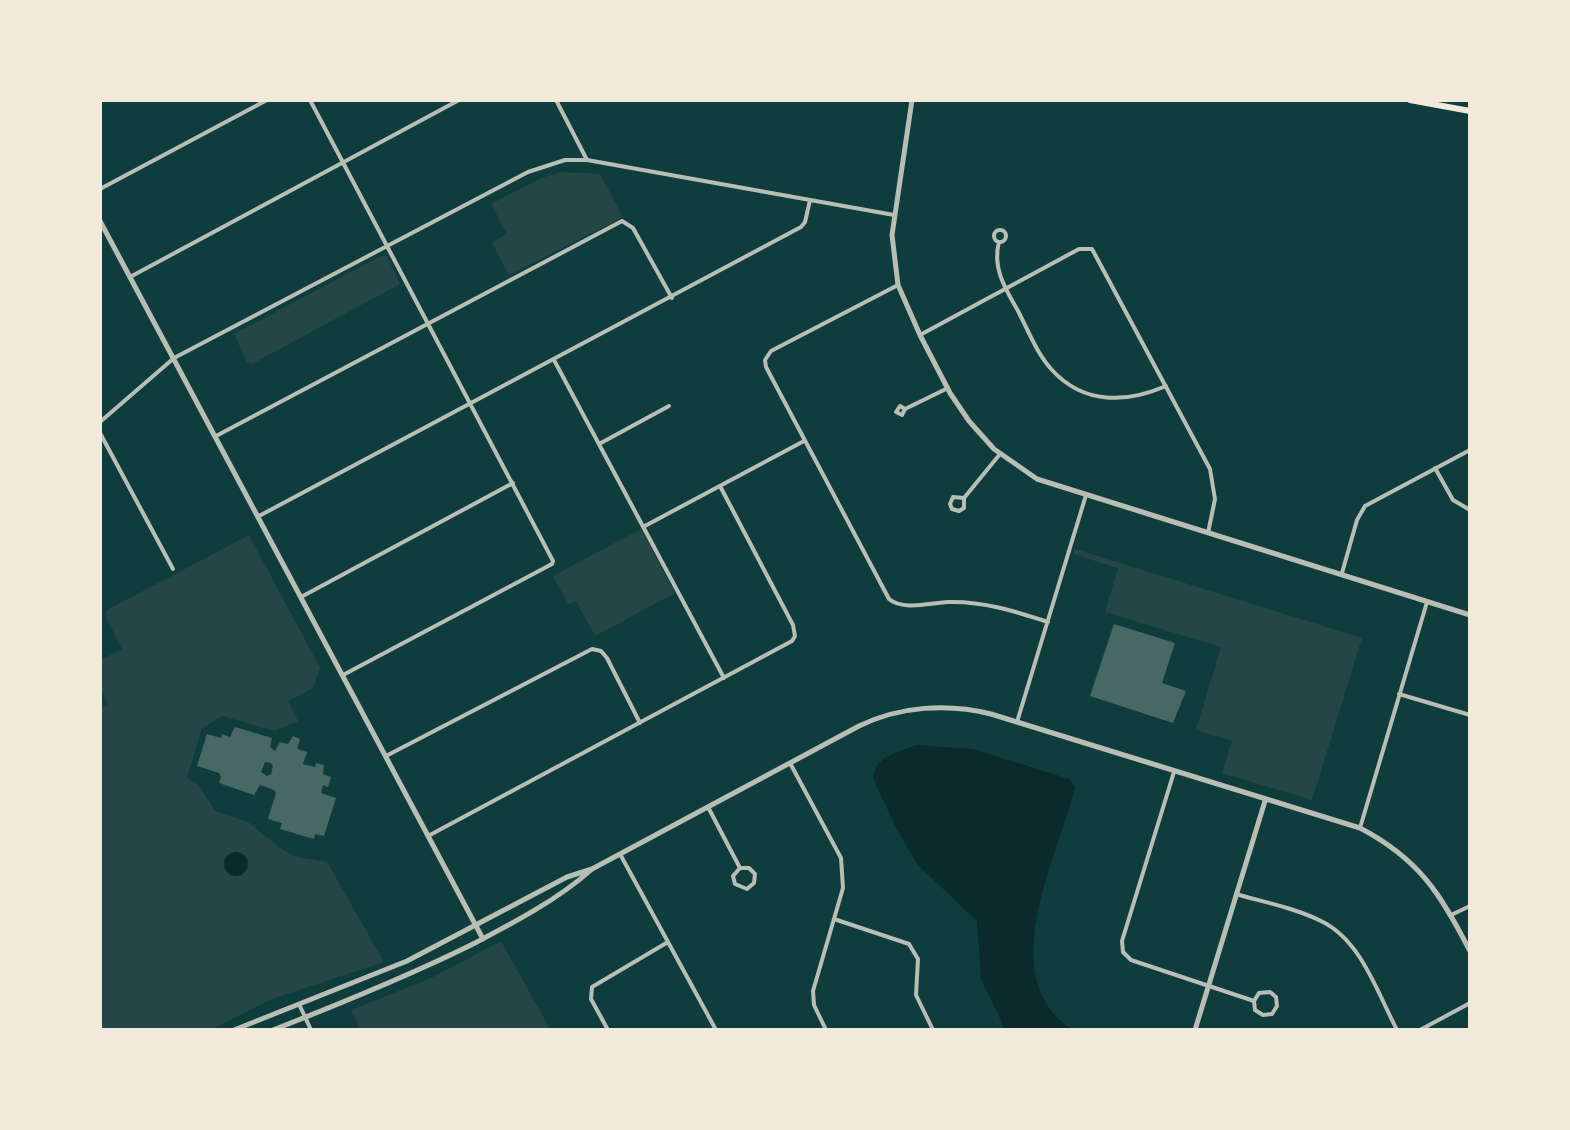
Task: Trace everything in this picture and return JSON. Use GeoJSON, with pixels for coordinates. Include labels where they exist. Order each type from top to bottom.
{"type":"FeatureCollection","features":[{"type":"Feature","properties":{"kind":"main road"},"geometry":{"type":"LineString","coordinates":[[1410,100],[1470,111]]}},
{"type":"Feature","properties":{"kind":"street"},"geometry":{"type":"LineString","coordinates":[[100,189],[267,100]]}},
{"type":"Feature","properties":{"kind":"street"},"geometry":{"type":"LineString","coordinates":[[310,100],[554,561],[343,675]]}},
{"type":"Feature","properties":{"kind":"street"},"geometry":{"type":"LineString","coordinates":[[130,277],[459,100]]}},
{"type":"Feature","properties":{"kind":"street"},"geometry":{"type":"LineString","coordinates":[[556,100],[587,160]]}},
{"type":"Feature","properties":{"kind":"street"},"geometry":{"type":"LineString","coordinates":[[912,100],[892,235],[898,285],[920,335],[948,388],[969,421],[1000,454],[1037,479],[1470,615]]}},
{"type":"Feature","properties":{"kind":"street"},"geometry":{"type":"LineString","coordinates":[[100,422],[174,358],[540,166],[565,160],[587,160],[894,215]]}},
{"type":"Feature","properties":{"kind":"street"},"geometry":{"type":"LineString","coordinates":[[259,516],[672,298],[801,227],[805,222],[810,200]]}},
{"type":"Feature","properties":{"kind":"street"},"geometry":{"type":"LineString","coordinates":[[216,436],[622,220],[633,228],[672,298]]}},
{"type":"Feature","properties":{"kind":"street"},"geometry":{"type":"LineString","coordinates":[[100,221],[483,939]]}},
{"type":"Feature","properties":{"kind":"street"},"geometry":{"type":"LineString","coordinates":[[999,242],[996,264],[1005,288],[1052,371],[1072,386],[1098,396],[1133,398],[1166,386]]}},
{"type":"Feature","properties":{"kind":"street"},"geometry":{"type":"LineString","coordinates":[[920,335],[1079,249],[1092,249],[1210,469],[1215,499],[1208,533]]}},
{"type":"Feature","properties":{"kind":"street"},"geometry":{"type":"LineString","coordinates":[[898,285],[767,354],[766,367],[892,602],[900,605],[970,602],[1010,609],[1048,622]]}},
{"type":"Feature","properties":{"kind":"street"},"geometry":{"type":"LineString","coordinates":[[554,360],[724,678]]}},
{"type":"Feature","properties":{"kind":"street"},"geometry":{"type":"LineString","coordinates":[[905,409],[948,388]]}},
{"type":"Feature","properties":{"kind":"street"},"geometry":{"type":"LineString","coordinates":[[599,444],[669,406]]}},
{"type":"Feature","properties":{"kind":"street"},"geometry":{"type":"LineString","coordinates":[[100,433],[173,570]]}},
{"type":"Feature","properties":{"kind":"street"},"geometry":{"type":"LineString","coordinates":[[643,527],[804,441]]}},
{"type":"Feature","properties":{"kind":"street"},"geometry":{"type":"LineString","coordinates":[[1341,573],[1361,511],[1370,503],[1470,450]]}},
{"type":"Feature","properties":{"kind":"street"},"geometry":{"type":"LineString","coordinates":[[964,498],[953,497],[950,501],[952,509],[959,511],[964,508],[964,498],[1000,454]]}},
{"type":"Feature","properties":{"kind":"street"},"geometry":{"type":"LineString","coordinates":[[1435,468],[1453,500],[1470,510]]}},
{"type":"Feature","properties":{"kind":"street"},"geometry":{"type":"LineString","coordinates":[[301,597],[513,483]]}},
{"type":"Feature","properties":{"kind":"street"},"geometry":{"type":"LineString","coordinates":[[428,836],[788,645],[795,636],[795,630],[720,486]]}},
{"type":"Feature","properties":{"kind":"street"},"geometry":{"type":"LineString","coordinates":[[1017,722],[1086,495]]}},
{"type":"Feature","properties":{"kind":"street"},"geometry":{"type":"LineString","coordinates":[[1360,828],[1427,601]]}},
{"type":"Feature","properties":{"kind":"street"},"geometry":{"type":"LineString","coordinates":[[100,634],[100,642]]}},
{"type":"Feature","properties":{"kind":"street"},"geometry":{"type":"LineString","coordinates":[[386,756],[592,649],[601,651],[607,658],[640,723]]}},
{"type":"Feature","properties":{"kind":"street"},"geometry":{"type":"LineString","coordinates":[[1399,694],[1470,715]]}},
{"type":"Feature","properties":{"kind":"street"},"geometry":{"type":"LineString","coordinates":[[234,1029],[407,961],[567,877],[592,869],[870,721],[915,709],[974,710],[1265,801],[1360,828],[1396,849],[1415,867],[1441,897],[1470,951]]}},
{"type":"Feature","properties":{"kind":"street"},"geometry":{"type":"LineString","coordinates":[[790,763],[841,858],[843,888],[813,991],[814,1005],[826,1029]]}},
{"type":"Feature","properties":{"kind":"street"},"geometry":{"type":"LineString","coordinates":[[1174,772],[1122,941],[1123,952],[1131,960],[1254,1001]]}},
{"type":"Feature","properties":{"kind":"street"},"geometry":{"type":"LineString","coordinates":[[1196,1029],[1265,801]]}},
{"type":"Feature","properties":{"kind":"street"},"geometry":{"type":"LineString","coordinates":[[708,807],[740,868]]}},
{"type":"Feature","properties":{"kind":"street"},"geometry":{"type":"LineString","coordinates":[[620,854],[716,1029]]}},
{"type":"Feature","properties":{"kind":"street"},"geometry":{"type":"LineString","coordinates":[[740,868],[749,868],[754,874],[754,883],[747,889],[737,886],[733,879],[735,871],[740,868]]}},
{"type":"Feature","properties":{"kind":"street"},"geometry":{"type":"LineString","coordinates":[[273,1029],[398,981],[483,939],[573,886],[592,869]]}},
{"type":"Feature","properties":{"kind":"street"},"geometry":{"type":"LineString","coordinates":[[1235,894],[1310,916],[1338,932],[1360,959],[1397,1029]]}},
{"type":"Feature","properties":{"kind":"street"},"geometry":{"type":"LineString","coordinates":[[1451,915],[1470,906]]}},
{"type":"Feature","properties":{"kind":"street"},"geometry":{"type":"LineString","coordinates":[[834,919],[909,944],[918,959],[916,995],[933,1029]]}},
{"type":"Feature","properties":{"kind":"street"},"geometry":{"type":"LineString","coordinates":[[608,1029],[591,999],[592,987],[668,942]]}},
{"type":"Feature","properties":{"kind":"street"},"geometry":{"type":"LineString","coordinates":[[1270,992],[1276,997],[1277,1006],[1272,1014],[1263,1015],[1255,1010],[1254,1001],[1259,993],[1270,992]]}},
{"type":"Feature","properties":{"kind":"street"},"geometry":{"type":"LineString","coordinates":[[1420,1029],[1470,1003]]}},
{"type":"Feature","properties":{"kind":"street"},"geometry":{"type":"LineString","coordinates":[[298,1004],[311,1029]]}},
{"type":"Feature","properties":{"kind":"shaded area"},"geometry":{"type":"Polygon","coordinates":[[[562,172],[600,174],[623,217],[509,275],[492,242],[507,234],[491,204],[541,178],[562,172]]]}},
{"type":"Feature","properties":{"kind":"shaded area"},"geometry":{"type":"Polygon","coordinates":[[[381,256],[387,256],[400,284],[252,364],[247,362],[234,334],[381,256]]]}},
{"type":"Feature","properties":{"kind":"shaded area"},"geometry":{"type":"Polygon","coordinates":[[[641,529],[675,593],[595,636],[576,601],[568,604],[553,576],[641,529]]]}},
{"type":"Feature","properties":{"kind":"shaded area"},"geometry":{"type":"Polygon","coordinates":[[[249,535],[320,668],[313,688],[288,701],[298,721],[275,731],[222,716],[202,728],[187,778],[198,784],[215,811],[248,822],[283,850],[297,857],[327,862],[384,962],[269,1000],[213,1029],[101,1029],[100,709],[108,705],[101,689],[101,660],[122,649],[105,615],[107,610],[249,535]]]}},
{"type":"Feature","properties":{"kind":"shaded area"},"geometry":{"type":"Polygon","coordinates":[[[1075,549],[1362,638],[1312,800],[1222,773],[1232,741],[1196,730],[1221,647],[1105,612],[1118,568],[1073,554],[1075,549]]]}},
{"type":"Feature","properties":{"kind":"shaded area"},"geometry":{"type":"Polygon","coordinates":[[[917,745],[973,749],[1069,779],[1075,787],[1037,914],[1034,947],[1036,978],[1048,1006],[1071,1029],[1005,1029],[981,979],[977,921],[918,865],[897,830],[873,778],[878,764],[883,759],[917,745]]]}},
{"type":"Feature","properties":{"kind":"shaded area"},"geometry":{"type":"Polygon","coordinates":[[[231,852],[241,852],[248,859],[248,869],[241,876],[231,876],[224,869],[224,859],[231,852]]]}},
{"type":"Feature","properties":{"kind":"shaded area"},"geometry":{"type":"Polygon","coordinates":[[[501,941],[550,1029],[360,1029],[351,1010],[429,979],[501,941]]]}},
{"type":"Feature","properties":{"kind":"building"},"geometry":{"type":"Polygon","coordinates":[[[1114,624],[1175,643],[1162,683],[1186,691],[1173,723],[1090,696],[1114,624]]]}},
{"type":"Feature","properties":{"kind":"building"},"geometry":{"type":"Polygon","coordinates":[[[235,727],[272,738],[270,747],[275,751],[280,742],[288,744],[293,736],[300,739],[297,749],[307,752],[303,764],[315,767],[316,763],[324,765],[323,774],[331,777],[328,787],[323,785],[321,793],[336,798],[324,836],[315,834],[314,839],[280,829],[282,823],[268,819],[276,793],[274,790],[260,785],[254,795],[219,783],[221,777],[219,773],[197,766],[207,734],[221,738],[222,734],[230,737],[235,727]],[[265,762],[261,772],[267,776],[271,774],[273,766],[265,762]]]}}]}
